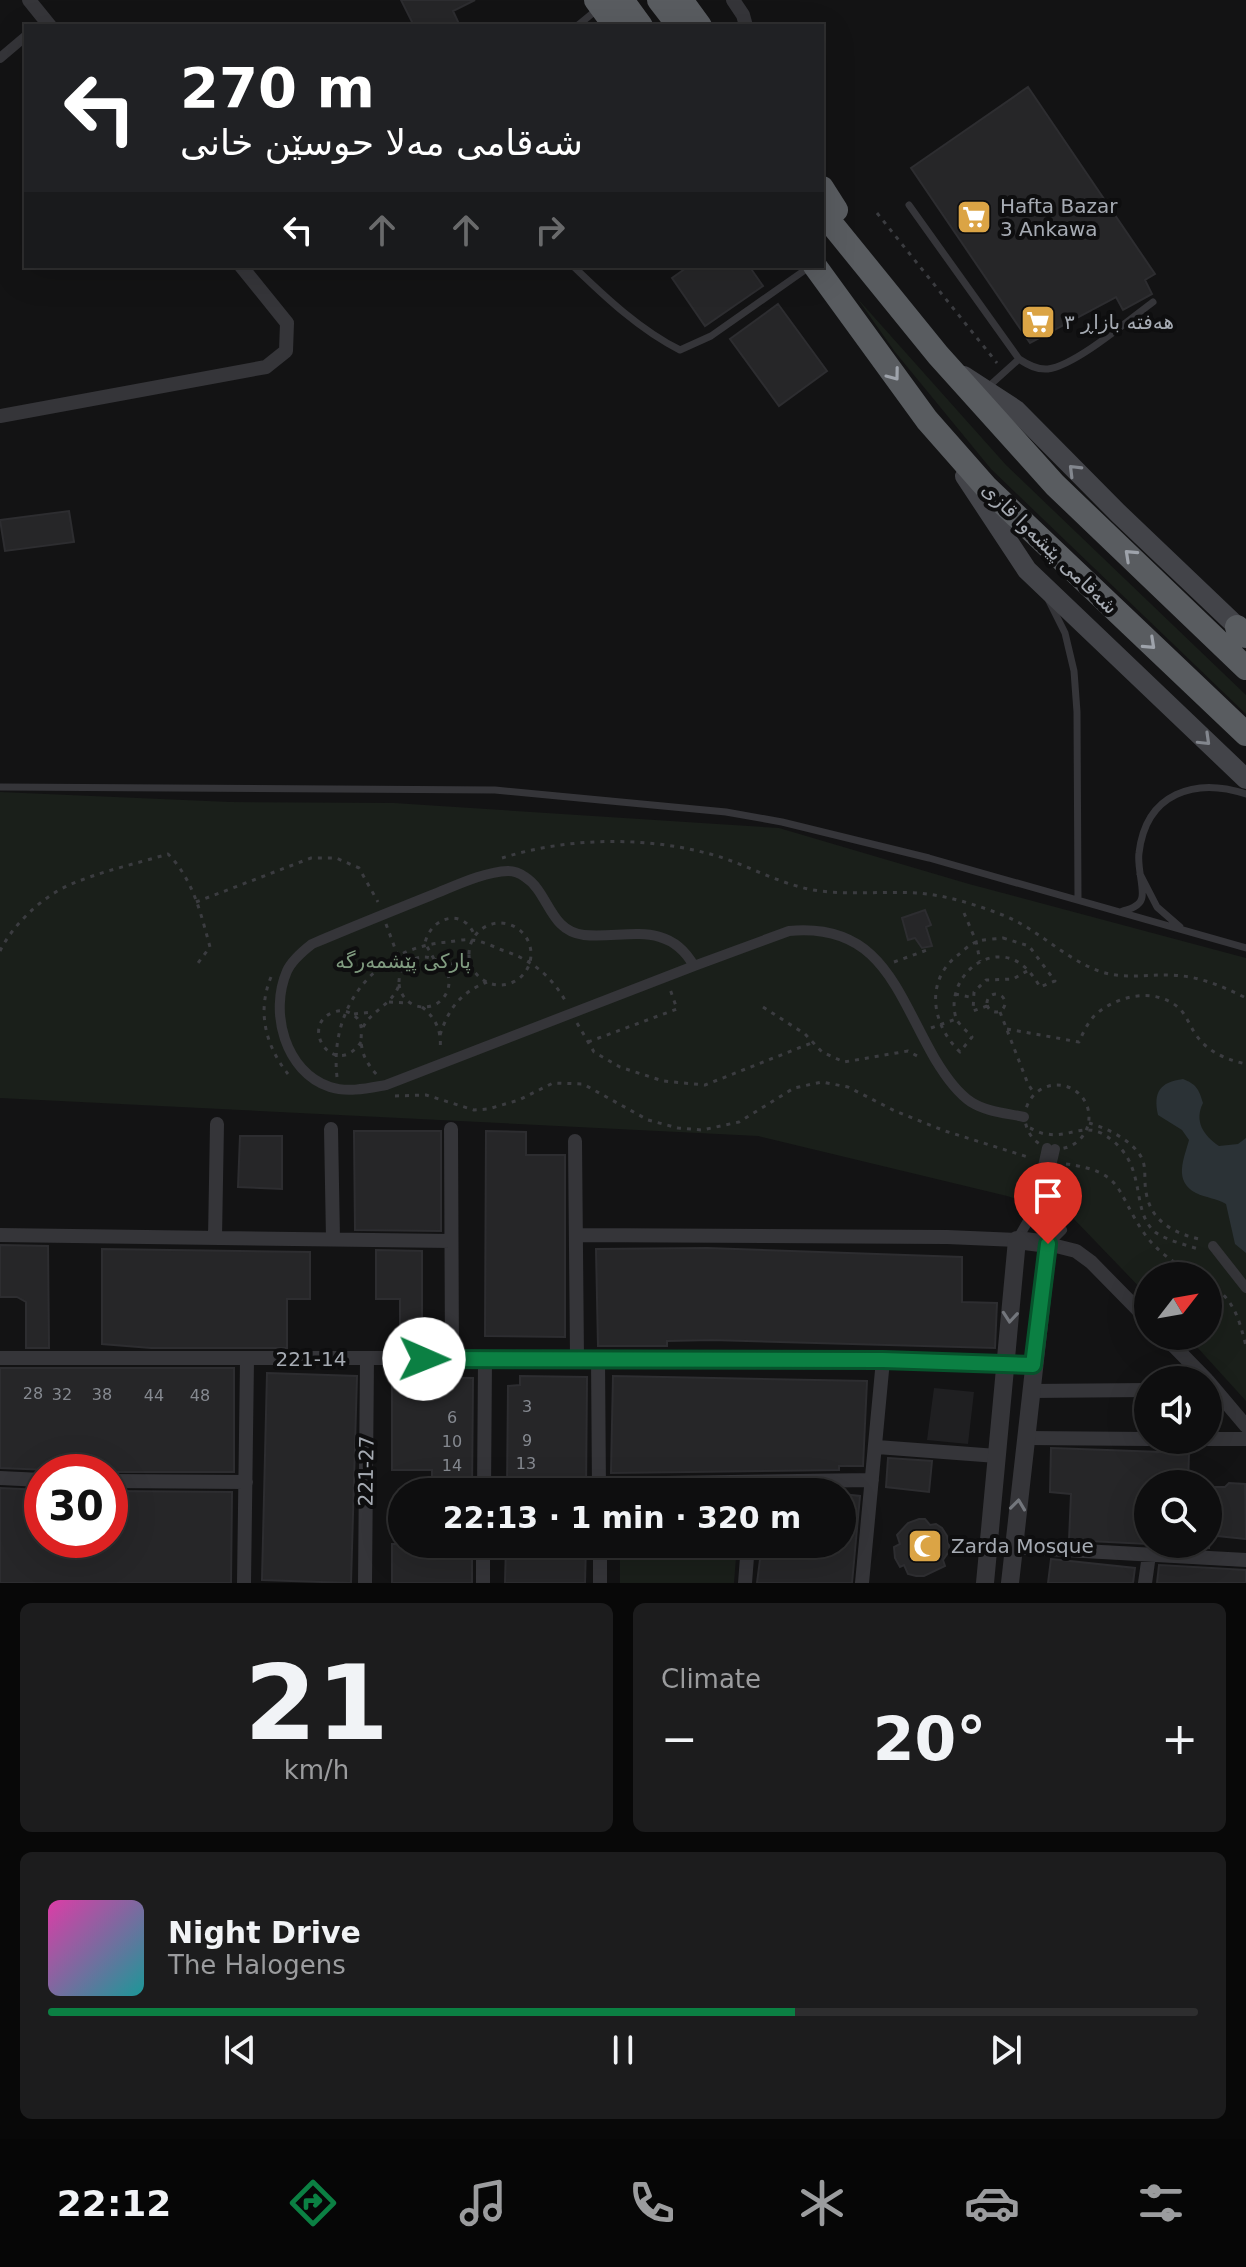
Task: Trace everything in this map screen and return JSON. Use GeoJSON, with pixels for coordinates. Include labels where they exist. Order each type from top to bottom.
{"type":"FeatureCollection","features":[{"type":"Feature","properties":{"kind":"highway"},"geometry":{"type":"LineString","coordinates":[[659,0],[677,24]]}},
{"type":"Feature","properties":{"kind":"highway"},"geometry":{"type":"LineString","coordinates":[[681,0],[699,24]]}},
{"type":"Feature","properties":{"kind":"highway"},"geometry":{"type":"LineString","coordinates":[[701,0],[718,24]]}},
{"type":"Feature","properties":{"kind":"highway"},"geometry":{"type":"LineString","coordinates":[[606,2],[614,24]]}},
{"type":"Feature","properties":{"kind":"highway"},"geometry":{"type":"LineString","coordinates":[[606,2],[638,24]]}},
{"type":"Feature","properties":{"kind":"highway"},"geometry":{"type":"LineString","coordinates":[[825,201],[934,350],[1055,485],[1204,611],[1246,668]]}},
{"type":"Feature","properties":{"kind":"highway","name":"شەقامی پێشەوا قازی"},"geometry":{"type":"LineString","coordinates":[[809,268],[872,345],[927,420],[986,487],[1246,734]]}},
{"type":"Feature","properties":{"kind":"main road"},"geometry":{"type":"LineString","coordinates":[[934,350],[964,377],[1016,410],[1118,513],[1204,611],[1243,633]]}},
{"type":"Feature","properties":{"kind":"main road"},"geometry":{"type":"LineString","coordinates":[[927,420],[1027,570],[1246,779]]}},
{"type":"Feature","properties":{"kind":"street"},"geometry":{"type":"LineString","coordinates":[[29,0],[44,24]]}},
{"type":"Feature","properties":{"kind":"street"},"geometry":{"type":"LineString","coordinates":[[733,0],[745,24]]}},
{"type":"Feature","properties":{"kind":"street"},"geometry":{"type":"LineString","coordinates":[[0,58],[24,38]]}},
{"type":"Feature","properties":{"kind":"street"},"geometry":{"type":"LineString","coordinates":[[0,416],[266,367],[286,351],[287,323],[243,268]]}},
{"type":"Feature","properties":{"kind":"street"},"geometry":{"type":"LineString","coordinates":[[694,966],[687,952],[666,939],[636,933],[584,935],[568,930],[550,911],[531,881],[522,874],[509,871],[467,881],[312,944],[287,971],[281,1000],[281,1025],[287,1048],[306,1073],[331,1087],[360,1090],[386,1085],[789,931],[805,930],[851,941],[866,949],[883,966],[902,995],[919,1032],[944,1073],[968,1100],[1024,1122]]}},
{"type":"Feature","properties":{"kind":"street"},"geometry":{"type":"LineString","coordinates":[[215,1238],[217,1124]]}},
{"type":"Feature","properties":{"kind":"street"},"geometry":{"type":"LineString","coordinates":[[331,1129],[333,1239]]}},
{"type":"Feature","properties":{"kind":"street"},"geometry":{"type":"LineString","coordinates":[[451,1129],[452,1359]]}},
{"type":"Feature","properties":{"kind":"street"},"geometry":{"type":"LineString","coordinates":[[575,1141],[577,1358]]}},
{"type":"Feature","properties":{"kind":"street"},"geometry":{"type":"LineString","coordinates":[[985,1583],[1017,1240],[1033,1212],[1051,1148]]}},
{"type":"Feature","properties":{"kind":"street"},"geometry":{"type":"LineString","coordinates":[[1010,1583],[1048,1244],[1062,1230],[1047,1212],[1048,1162]]}},
{"type":"Feature","properties":{"kind":"street"},"geometry":{"type":"LineString","coordinates":[[0,1235],[451,1241]]}},
{"type":"Feature","properties":{"kind":"street"},"geometry":{"type":"LineString","coordinates":[[577,1235],[931,1236],[1017,1240],[1067,1247],[1084,1256],[1134,1306]]}},
{"type":"Feature","properties":{"kind":"street"},"geometry":{"type":"LineString","coordinates":[[1210,1249],[1246,1288]]}},
{"type":"Feature","properties":{"kind":"street"},"geometry":{"type":"LineString","coordinates":[[1177,1350],[1192,1366]]}},
{"type":"Feature","properties":{"kind":"street","name":"221-14"},"geometry":{"type":"LineString","coordinates":[[0,1358],[1006,1362]]}},
{"type":"Feature","properties":{"kind":"street","name":"221-27"},"geometry":{"type":"LineString","coordinates":[[365,1583],[367,1359]]}},
{"type":"Feature","properties":{"kind":"street"},"geometry":{"type":"LineString","coordinates":[[598,1359],[599,1478]]}},
{"type":"Feature","properties":{"kind":"street"},"geometry":{"type":"LineString","coordinates":[[244,1583],[247,1360]]}},
{"type":"Feature","properties":{"kind":"street"},"geometry":{"type":"LineString","coordinates":[[484,1478],[485,1360]]}},
{"type":"Feature","properties":{"kind":"street"},"geometry":{"type":"LineString","coordinates":[[862,1583],[883,1360]]}},
{"type":"Feature","properties":{"kind":"street"},"geometry":{"type":"LineString","coordinates":[[1006,1362],[1033,1365]]}},
{"type":"Feature","properties":{"kind":"street"},"geometry":{"type":"LineString","coordinates":[[1031,1391],[1134,1390]]}},
{"type":"Feature","properties":{"kind":"street"},"geometry":{"type":"LineString","coordinates":[[1222,1399],[1246,1426]]}},
{"type":"Feature","properties":{"kind":"street"},"geometry":{"type":"LineString","coordinates":[[1027,1438],[1134,1439]]}},
{"type":"Feature","properties":{"kind":"street"},"geometry":{"type":"LineString","coordinates":[[1222,1439],[1246,1439]]}},
{"type":"Feature","properties":{"kind":"street"},"geometry":{"type":"LineString","coordinates":[[877,1447],[997,1456]]}},
{"type":"Feature","properties":{"kind":"street"},"geometry":{"type":"LineString","coordinates":[[0,1478],[24,1479]]}},
{"type":"Feature","properties":{"kind":"street"},"geometry":{"type":"LineString","coordinates":[[856,1481],[872,1480]]}},
{"type":"Feature","properties":{"kind":"street"},"geometry":{"type":"LineString","coordinates":[[128,1481],[246,1482]]}},
{"type":"Feature","properties":{"kind":"street"},"geometry":{"type":"LineString","coordinates":[[1013,1547],[1134,1554]]}},
{"type":"Feature","properties":{"kind":"street"},"geometry":{"type":"LineString","coordinates":[[483,1558],[483,1583]]}},
{"type":"Feature","properties":{"kind":"street"},"geometry":{"type":"LineString","coordinates":[[600,1558],[600,1583]]}},
{"type":"Feature","properties":{"kind":"street"},"geometry":{"type":"LineString","coordinates":[[745,1583],[747,1558]]}},
{"type":"Feature","properties":{"kind":"street"},"geometry":{"type":"LineString","coordinates":[[1145,1583],[1149,1558]]}},
{"type":"Feature","properties":{"kind":"street"},"geometry":{"type":"LineString","coordinates":[[1207,1558],[1246,1560]]}},
{"type":"Feature","properties":{"kind":"lane"},"geometry":{"type":"LineString","coordinates":[[579,24],[606,2]]}},
{"type":"Feature","properties":{"kind":"lane"},"geometry":{"type":"LineString","coordinates":[[909,205],[1019,359],[1032,368],[1048,369],[1069,361],[1153,302]]}},
{"type":"Feature","properties":{"kind":"lane"},"geometry":{"type":"LineString","coordinates":[[575,268],[661,341],[680,350],[711,336],[807,268]]}},
{"type":"Feature","properties":{"kind":"lane"},"geometry":{"type":"LineString","coordinates":[[984,390],[1019,359]]}},
{"type":"Feature","properties":{"kind":"lane"},"geometry":{"type":"LineString","coordinates":[[1027,570],[1048,600],[1065,633],[1074,671],[1078,900]]}},
{"type":"Feature","properties":{"kind":"lane"},"geometry":{"type":"LineString","coordinates":[[1122,912],[1140,901],[1139,852],[1146,827],[1158,807],[1185,790],[1204,786],[1228,788],[1246,794]]}},
{"type":"Feature","properties":{"kind":"lane"},"geometry":{"type":"LineString","coordinates":[[0,787],[495,790],[657,804],[782,822],[929,858],[1246,948]]}},
{"type":"Feature","properties":{"kind":"lane"},"geometry":{"type":"LineString","coordinates":[[1139,872],[1157,907],[1185,930]]}},
{"type":"Feature","properties":{"kind":"path"},"geometry":{"type":"LineString","coordinates":[[877,213],[1004,372]]}},
{"type":"Feature","properties":{"kind":"path"},"geometry":{"type":"LineString","coordinates":[[499,858],[530,850],[602,842],[706,853],[818,891],[918,893],[960,901],[1002,914],[1097,970],[1128,978],[1159,975],[1190,977],[1223,986],[1246,998]]}},
{"type":"Feature","properties":{"kind":"path"},"geometry":{"type":"LineString","coordinates":[[0,951],[5,940],[30,913],[65,887],[168,854],[182,867],[210,947],[198,963]]}},
{"type":"Feature","properties":{"kind":"path"},"geometry":{"type":"LineString","coordinates":[[196,902],[311,858],[336,858],[359,868],[383,915],[403,970],[400,984],[389,1002],[374,1012],[362,1030]]}},
{"type":"Feature","properties":{"kind":"path"},"geometry":{"type":"LineString","coordinates":[[964,913],[976,941],[980,961]]}},
{"type":"Feature","properties":{"kind":"path"},"geometry":{"type":"LineString","coordinates":[[425,943],[436,922],[445,918],[462,920],[469,925],[474,938]]}},
{"type":"Feature","properties":{"kind":"path"},"geometry":{"type":"LineString","coordinates":[[440,1035],[452,1005],[465,993],[487,982],[508,984],[518,980],[529,963],[529,944],[516,928],[497,924],[487,926],[474,938],[469,956],[473,969],[487,982]]}},
{"type":"Feature","properties":{"kind":"path"},"geometry":{"type":"LineString","coordinates":[[338,1081],[337,1034],[360,988],[379,965],[425,943],[474,938],[525,957],[529,963],[540,968],[566,1002],[594,1052],[620,1067],[663,1081],[705,1085],[814,1042]]}},
{"type":"Feature","properties":{"kind":"path"},"geometry":{"type":"LineString","coordinates":[[1003,938],[1029,946],[1055,981],[1040,987],[1029,970],[1002,957],[980,961],[955,988],[956,1019],[972,1037],[960,1052],[948,1041],[939,1025],[936,986],[949,961],[976,941],[1003,938]]}},
{"type":"Feature","properties":{"kind":"path"},"geometry":{"type":"LineString","coordinates":[[422,1007],[438,1003],[448,990],[448,974],[425,943]]}},
{"type":"Feature","properties":{"kind":"path"},"geometry":{"type":"LineString","coordinates":[[883,966],[927,950]]}},
{"type":"Feature","properties":{"kind":"path"},"geometry":{"type":"LineString","coordinates":[[403,970],[422,957],[458,964],[469,956]]}},
{"type":"Feature","properties":{"kind":"path"},"geometry":{"type":"LineString","coordinates":[[987,1006],[973,1011],[974,992],[986,980],[1013,979],[1029,970]]}},
{"type":"Feature","properties":{"kind":"path"},"geometry":{"type":"LineString","coordinates":[[273,972],[264,1005],[267,1034],[280,1063],[295,1080]]}},
{"type":"Feature","properties":{"kind":"path"},"geometry":{"type":"LineString","coordinates":[[588,1042],[677,1009],[666,977]]}},
{"type":"Feature","properties":{"kind":"path"},"geometry":{"type":"LineString","coordinates":[[400,984],[402,994],[412,1004]]}},
{"type":"Feature","properties":{"kind":"path"},"geometry":{"type":"LineString","coordinates":[[955,994],[974,998]]}},
{"type":"Feature","properties":{"kind":"path"},"geometry":{"type":"LineString","coordinates":[[999,995],[1005,1001],[1005,1008],[1000,1012],[992,1012],[987,1006],[990,997],[999,995]]}},
{"type":"Feature","properties":{"kind":"path"},"geometry":{"type":"LineString","coordinates":[[1007,1029],[1079,1042],[1092,1017],[1117,999],[1143,996],[1162,998],[1181,1010],[1197,1036],[1211,1051],[1246,1064]]}},
{"type":"Feature","properties":{"kind":"path"},"geometry":{"type":"LineString","coordinates":[[389,1002],[402,1001],[422,1007],[434,1019],[440,1035],[440,1053],[432,1067]]}},
{"type":"Feature","properties":{"kind":"path"},"geometry":{"type":"LineString","coordinates":[[555,1007],[566,1002]]}},
{"type":"Feature","properties":{"kind":"path"},"geometry":{"type":"LineString","coordinates":[[763,1007],[814,1042],[822,1052],[844,1062],[908,1051],[925,1060],[919,1051]]}},
{"type":"Feature","properties":{"kind":"path"},"geometry":{"type":"LineString","coordinates":[[361,1042],[351,1053],[336,1055],[320,1042],[319,1028],[332,1012],[374,1012]]}},
{"type":"Feature","properties":{"kind":"path"},"geometry":{"type":"LineString","coordinates":[[1000,1012],[1034,1093]]}},
{"type":"Feature","properties":{"kind":"path"},"geometry":{"type":"LineString","coordinates":[[348,1013],[358,1020],[365,1059],[378,1077]]}},
{"type":"Feature","properties":{"kind":"path"},"geometry":{"type":"LineString","coordinates":[[919,1032],[956,1019]]}},
{"type":"Feature","properties":{"kind":"path"},"geometry":{"type":"LineString","coordinates":[[381,1098],[414,1094],[474,1110],[509,1104],[553,1083],[583,1084],[648,1120],[678,1128],[702,1130],[739,1122],[794,1088],[822,1082],[848,1087],[895,1111],[945,1131],[1048,1162],[1084,1167],[1108,1176],[1118,1186],[1144,1234],[1175,1262]]}},
{"type":"Feature","properties":{"kind":"path"},"geometry":{"type":"LineString","coordinates":[[1053,1084],[1074,1089],[1088,1107],[1087,1129],[1075,1144],[1051,1148],[1035,1142],[1024,1122],[1027,1102],[1034,1093],[1053,1084]]}},
{"type":"Feature","properties":{"kind":"path"},"geometry":{"type":"LineString","coordinates":[[1024,1122],[1046,1134],[1087,1129],[1117,1144],[1136,1176],[1144,1215],[1155,1232],[1210,1249]]}},
{"type":"Feature","properties":{"kind":"path"},"geometry":{"type":"LineString","coordinates":[[1088,1123],[1101,1126],[1129,1143],[1143,1160],[1146,1196],[1161,1224],[1181,1235],[1203,1240],[1210,1249]]}},
{"type":"Feature","properties":{"kind":"path"},"geometry":{"type":"LineString","coordinates":[[1222,1293],[1235,1309],[1246,1346]]}},
{"type":"Feature","properties":{"kind":"shaded area"},"geometry":{"type":"Polygon","coordinates":[[[1183,1079],[1198,1091],[1203,1103],[1200,1122],[1213,1142],[1219,1146],[1238,1144],[1246,1138],[1246,1253],[1235,1244],[1226,1204],[1196,1193],[1184,1182],[1182,1169],[1189,1140],[1182,1130],[1158,1115],[1160,1090],[1169,1083],[1183,1079]]]}},
{"type":"Feature","properties":{"kind":"shaded area"},"geometry":{"type":"Polygon","coordinates":[[[934,1388],[974,1392],[968,1444],[927,1440],[934,1388]]]}},
{"type":"Feature","properties":{"kind":"green space"},"geometry":{"type":"Polygon","coordinates":[[[857,298],[1006,465],[1246,695],[1246,714],[991,469],[895,352],[857,298]]]}},
{"type":"Feature","properties":{"kind":"green space","name":"پارکی پێشمەرگە"},"geometry":{"type":"Polygon","coordinates":[[[0,792],[230,802],[394,803],[779,828],[969,884],[1246,958],[1246,1401],[1222,1375],[1222,1366],[1214,1366],[1200,1350],[1222,1350],[1222,1262],[1134,1262],[1134,1281],[1072,1217],[1007,1196],[758,1136],[0,1098],[0,792]]]}},
{"type":"Feature","properties":{"kind":"green space"},"geometry":{"type":"Polygon","coordinates":[[[620,1558],[736,1558],[734,1583],[620,1583],[620,1558]]]}},
{"type":"Feature","properties":{"kind":"building"},"geometry":{"type":"Polygon","coordinates":[[[401,0],[475,0],[453,11],[459,24],[413,24],[401,0]]]}},
{"type":"Feature","properties":{"kind":"building"},"geometry":{"type":"Polygon","coordinates":[[[1028,87],[1155,274],[1145,280],[1152,294],[1123,310],[1116,297],[1030,343],[911,168],[1028,87]]]}},
{"type":"Feature","properties":{"kind":"building"},"geometry":{"type":"Polygon","coordinates":[[[686,268],[750,268],[763,286],[705,326],[672,278],[686,268]]]}},
{"type":"Feature","properties":{"kind":"building"},"geometry":{"type":"Polygon","coordinates":[[[778,304],[827,371],[779,406],[730,339],[778,304]]]}},
{"type":"Feature","properties":{"kind":"building"},"geometry":{"type":"Polygon","coordinates":[[[69,511],[74,542],[5,551],[0,520],[69,511]]]}},
{"type":"Feature","properties":{"kind":"building"},"geometry":{"type":"Polygon","coordinates":[[[925,910],[931,925],[926,927],[932,946],[922,948],[915,938],[908,940],[902,918],[925,910]]]}},
{"type":"Feature","properties":{"kind":"building"},"geometry":{"type":"Polygon","coordinates":[[[354,1131],[441,1131],[441,1231],[355,1230],[354,1131]]]}},
{"type":"Feature","properties":{"kind":"building"},"geometry":{"type":"Polygon","coordinates":[[[486,1131],[526,1132],[526,1155],[565,1155],[565,1337],[485,1336],[486,1131]]]}},
{"type":"Feature","properties":{"kind":"building"},"geometry":{"type":"Polygon","coordinates":[[[240,1136],[282,1136],[282,1189],[238,1187],[240,1136]]]}},
{"type":"Feature","properties":{"kind":"building"},"geometry":{"type":"Polygon","coordinates":[[[0,1245],[48,1246],[49,1348],[26,1348],[26,1302],[17,1297],[0,1297],[0,1245]]]}},
{"type":"Feature","properties":{"kind":"building"},"geometry":{"type":"Polygon","coordinates":[[[707,1248],[962,1257],[962,1302],[997,1303],[995,1348],[712,1340],[667,1341],[667,1346],[598,1346],[596,1249],[707,1248]]]}},
{"type":"Feature","properties":{"kind":"building"},"geometry":{"type":"Polygon","coordinates":[[[102,1249],[310,1252],[310,1299],[287,1299],[287,1348],[151,1348],[102,1344],[102,1249]]]}},
{"type":"Feature","properties":{"kind":"building"},"geometry":{"type":"Polygon","coordinates":[[[376,1250],[422,1251],[422,1348],[400,1348],[400,1299],[376,1299],[376,1250]]]}},
{"type":"Feature","properties":{"kind":"building"},"geometry":{"type":"Polygon","coordinates":[[[0,1368],[234,1368],[234,1472],[128,1472],[128,1454],[24,1454],[24,1469],[0,1468],[0,1368]]]}},
{"type":"Feature","properties":{"kind":"building"},"geometry":{"type":"Polygon","coordinates":[[[267,1373],[357,1376],[351,1583],[262,1580],[267,1373]]]}},
{"type":"Feature","properties":{"kind":"building"},"geometry":{"type":"Polygon","coordinates":[[[520,1376],[587,1377],[586,1478],[507,1478],[508,1386],[520,1385],[520,1376]]]}},
{"type":"Feature","properties":{"kind":"building"},"geometry":{"type":"Polygon","coordinates":[[[613,1376],[867,1381],[863,1466],[839,1466],[839,1470],[611,1473],[613,1376]]]}},
{"type":"Feature","properties":{"kind":"building"},"geometry":{"type":"Polygon","coordinates":[[[392,1377],[473,1378],[472,1478],[432,1478],[432,1470],[392,1470],[392,1377]]]}},
{"type":"Feature","properties":{"kind":"building"},"geometry":{"type":"Polygon","coordinates":[[[1051,1448],[1189,1454],[1188,1470],[1134,1470],[1134,1543],[1069,1540],[1071,1494],[1050,1492],[1051,1448]]]}},
{"type":"Feature","properties":{"kind":"building"},"geometry":{"type":"Polygon","coordinates":[[[888,1458],[932,1461],[929,1492],[886,1487],[888,1458]]]}},
{"type":"Feature","properties":{"kind":"building"},"geometry":{"type":"Polygon","coordinates":[[[1229,1483],[1245,1484],[1246,1539],[1222,1536],[1222,1487],[1229,1483]]]}},
{"type":"Feature","properties":{"kind":"building"},"geometry":{"type":"Polygon","coordinates":[[[0,1488],[24,1489],[24,1558],[128,1558],[128,1491],[232,1492],[231,1583],[0,1583],[0,1488]]]}},
{"type":"Feature","properties":{"kind":"building"},"geometry":{"type":"Polygon","coordinates":[[[856,1496],[860,1496],[856,1540],[856,1496]]]}},
{"type":"Feature","properties":{"kind":"building"},"geometry":{"type":"Polygon","coordinates":[[[919,1519],[942,1528],[950,1550],[943,1560],[945,1566],[924,1576],[908,1574],[904,1565],[900,1567],[894,1547],[900,1544],[897,1535],[908,1523],[919,1519]]]}},
{"type":"Feature","properties":{"kind":"building"},"geometry":{"type":"Polygon","coordinates":[[[392,1558],[472,1558],[472,1583],[392,1583],[392,1558]]]}},
{"type":"Feature","properties":{"kind":"building"},"geometry":{"type":"Polygon","coordinates":[[[506,1558],[586,1558],[585,1583],[505,1583],[506,1558]]]}},
{"type":"Feature","properties":{"kind":"building"},"geometry":{"type":"Polygon","coordinates":[[[760,1558],[854,1558],[852,1583],[757,1583],[760,1558]]]}},
{"type":"Feature","properties":{"kind":"building"},"geometry":{"type":"Polygon","coordinates":[[[1051,1559],[1135,1568],[1133,1583],[1048,1583],[1051,1559]]]}},
{"type":"Feature","properties":{"kind":"building"},"geometry":{"type":"Polygon","coordinates":[[[1159,1565],[1246,1570],[1246,1583],[1157,1583],[1159,1565]]]}},
{"type":"Feature","properties":{"kind":"place","name":"Hafta Bazar 3 Ankawa"},"geometry":{"type":"Point","coordinates":[974,217]}},
{"type":"Feature","properties":{"kind":"place","name":"هەفتە بازاڕ ٣"},"geometry":{"type":"Point","coordinates":[1038,322]}},
{"type":"Feature","properties":{"kind":"place","name":"Zarda Mosque"},"geometry":{"type":"Point","coordinates":[925,1546]}},
{"type":"Feature","properties":{"kind":"route"},"geometry":{"type":"LineString","coordinates":[[424,1359],[883,1360],[1033,1365],[1048,1244]]}}]}
